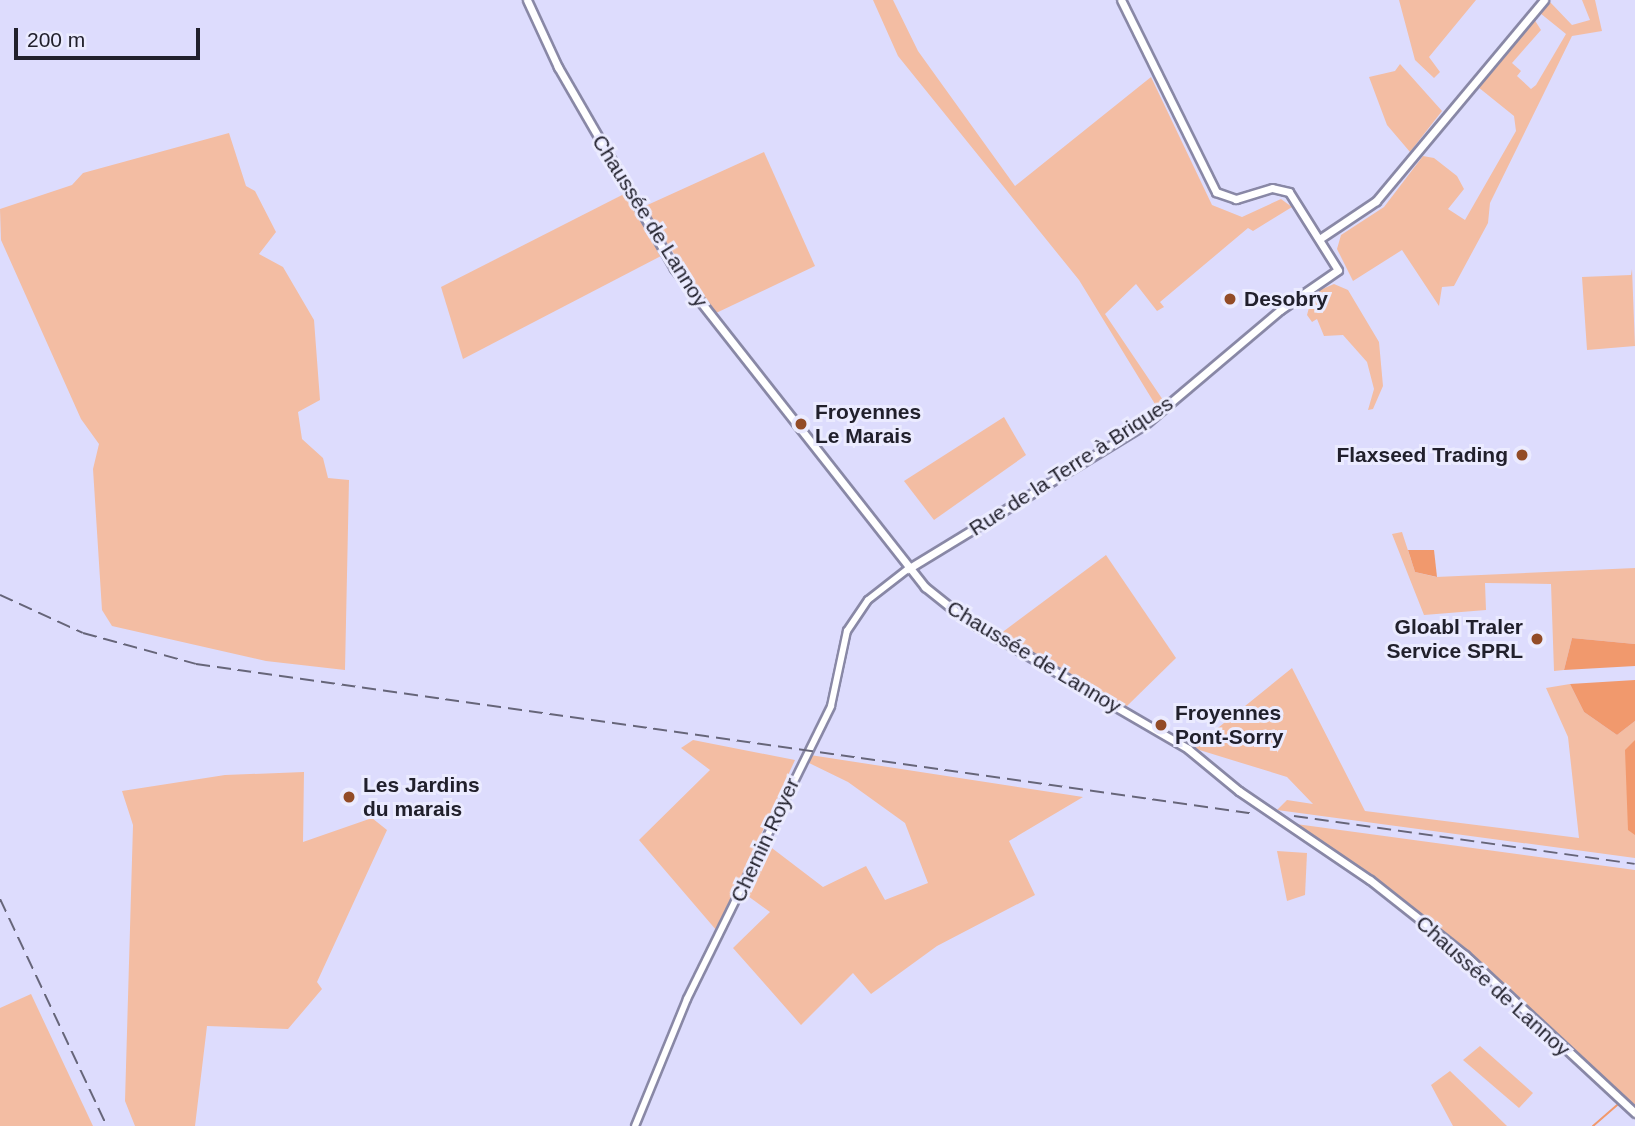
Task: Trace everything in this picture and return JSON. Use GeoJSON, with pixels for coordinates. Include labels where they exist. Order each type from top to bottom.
{"type":"FeatureCollection","features":[{"type":"Feature","properties":{"kind":"main road","name":"Chaussée de Lannoy"},"geometry":{"type":"LineString","coordinates":[[527,0],[562,75],[674,268],[908,569],[965,619],[1164,734],[1370,880],[1465,955],[1635,1113]]}},
{"type":"Feature","properties":{"kind":"main road"},"geometry":{"type":"LineString","coordinates":[[1121,0],[1216,192],[1236,199],[1272,188],[1289,192],[1321,238],[1376,201],[1544,0]]}},
{"type":"Feature","properties":{"kind":"main road","name":"Rue de la Terre à Briques"},"geometry":{"type":"LineString","coordinates":[[908,569],[1162,411],[1280,310],[1338,271],[1321,238]]}},
{"type":"Feature","properties":{"kind":"street","name":"Chemin Royer"},"geometry":{"type":"LineString","coordinates":[[635,1126],[687,999],[831,706],[847,631],[868,600],[908,569]]}},
{"type":"Feature","properties":{"kind":"shaded area"},"geometry":{"type":"Polygon","coordinates":[[[873,0],[893,0],[918,51],[1015,186],[1151,77],[1212,205],[1242,217],[1281,199],[1292,207],[1253,231],[1248,228],[1160,302],[1164,307],[1157,311],[1136,284],[1105,314],[1165,403],[1158,409],[1079,280],[898,56],[873,0]]]}},
{"type":"Feature","properties":{"kind":"shaded area"},"geometry":{"type":"Polygon","coordinates":[[[1399,0],[1476,0],[1429,57],[1440,72],[1434,78],[1415,60],[1399,0]]]}},
{"type":"Feature","properties":{"kind":"shaded area"},"geometry":{"type":"Polygon","coordinates":[[[1582,0],[1595,0],[1602,31],[1572,36],[1490,203],[1488,223],[1454,286],[1442,287],[1439,306],[1402,250],[1353,281],[1337,249],[1341,235],[1384,207],[1423,156],[1434,158],[1457,176],[1464,189],[1448,209],[1465,220],[1516,131],[1514,116],[1478,87],[1534,19],[1541,30],[1512,63],[1521,71],[1517,76],[1531,89],[1536,85],[1566,34],[1540,13],[1550,2],[1572,25],[1590,20],[1582,0]]]}},
{"type":"Feature","properties":{"kind":"shaded area"},"geometry":{"type":"Polygon","coordinates":[[[1400,64],[1442,111],[1410,152],[1387,125],[1369,77],[1395,71],[1400,64]]]}},
{"type":"Feature","properties":{"kind":"shaded area"},"geometry":{"type":"Polygon","coordinates":[[[229,133],[246,186],[255,191],[276,232],[259,254],[283,267],[314,320],[320,400],[298,412],[302,439],[323,458],[328,478],[349,480],[345,670],[266,661],[112,626],[102,610],[93,469],[99,444],[81,419],[1,240],[0,209],[72,185],[83,173],[229,133]]]}},
{"type":"Feature","properties":{"kind":"shaded area"},"geometry":{"type":"Polygon","coordinates":[[[764,152],[815,266],[714,314],[643,207],[764,152]]]}},
{"type":"Feature","properties":{"kind":"shaded area"},"geometry":{"type":"Polygon","coordinates":[[[624,194],[661,256],[463,359],[441,287],[624,194]]]}},
{"type":"Feature","properties":{"kind":"shaded area"},"geometry":{"type":"Polygon","coordinates":[[[1632,269],[1635,346],[1587,350],[1582,277],[1631,275],[1632,269]]]}},
{"type":"Feature","properties":{"kind":"shaded area"},"geometry":{"type":"Polygon","coordinates":[[[1334,284],[1348,290],[1379,342],[1383,386],[1373,409],[1368,410],[1374,389],[1367,362],[1343,335],[1324,336],[1317,319],[1312,322],[1307,315],[1313,293],[1334,284]]]}},
{"type":"Feature","properties":{"kind":"shaded area"},"geometry":{"type":"Polygon","coordinates":[[[1004,417],[1026,455],[934,520],[904,481],[1004,417]]]}},
{"type":"Feature","properties":{"kind":"shaded area"},"geometry":{"type":"Polygon","coordinates":[[[1402,532],[1415,572],[1436,577],[1635,568],[1635,644],[1572,638],[1564,670],[1554,671],[1551,584],[1485,583],[1486,610],[1424,615],[1392,534],[1402,532]]]}},
{"type":"Feature","properties":{"kind":"shaded area"},"geometry":{"type":"Polygon","coordinates":[[[1408,550],[1434,550],[1437,577],[1415,572],[1408,550]]]}},
{"type":"Feature","properties":{"kind":"shaded area"},"geometry":{"type":"Polygon","coordinates":[[[1106,555],[1176,658],[1127,706],[1000,634],[1106,555]]]}},
{"type":"Feature","properties":{"kind":"shaded area"},"geometry":{"type":"Polygon","coordinates":[[[1572,638],[1635,644],[1635,666],[1564,670],[1572,638]]]}},
{"type":"Feature","properties":{"kind":"shaded area"},"geometry":{"type":"Polygon","coordinates":[[[1292,668],[1365,811],[1579,838],[1568,737],[1546,688],[1570,684],[1584,712],[1617,735],[1635,721],[1635,858],[1277,810],[1287,800],[1313,804],[1287,777],[1193,748],[1292,668]]]}},
{"type":"Feature","properties":{"kind":"shaded area"},"geometry":{"type":"Polygon","coordinates":[[[1635,680],[1635,721],[1617,735],[1584,712],[1570,684],[1635,680]]]}},
{"type":"Feature","properties":{"kind":"shaded area"},"geometry":{"type":"Polygon","coordinates":[[[693,740],[795,760],[717,931],[639,840],[710,770],[681,748],[693,740]]]}},
{"type":"Feature","properties":{"kind":"shaded area"},"geometry":{"type":"Polygon","coordinates":[[[1635,740],[1635,835],[1628,830],[1625,750],[1635,740]]]}},
{"type":"Feature","properties":{"kind":"shaded area"},"geometry":{"type":"Polygon","coordinates":[[[810,755],[1083,797],[1009,841],[1035,895],[937,946],[871,994],[853,973],[801,1025],[733,948],[770,912],[741,891],[764,842],[823,887],[866,866],[885,900],[928,883],[905,823],[848,782],[807,762],[810,755]]]}},
{"type":"Feature","properties":{"kind":"shaded area"},"geometry":{"type":"Polygon","coordinates":[[[304,772],[303,842],[372,818],[387,830],[317,982],[322,989],[288,1029],[207,1026],[195,1126],[135,1126],[125,1101],[133,825],[122,791],[225,775],[304,772]]]}},
{"type":"Feature","properties":{"kind":"shaded area"},"geometry":{"type":"Polygon","coordinates":[[[1296,824],[1635,870],[1635,1108],[1436,927],[1296,824]]]}},
{"type":"Feature","properties":{"kind":"shaded area"},"geometry":{"type":"Polygon","coordinates":[[[1277,851],[1307,853],[1305,895],[1287,901],[1277,851]]]}},
{"type":"Feature","properties":{"kind":"shaded area"},"geometry":{"type":"Polygon","coordinates":[[[31,994],[93,1126],[0,1126],[0,1008],[31,994]]]}},
{"type":"Feature","properties":{"kind":"shaded area"},"geometry":{"type":"Polygon","coordinates":[[[1480,1046],[1533,1093],[1519,1108],[1463,1060],[1480,1046]]]}},
{"type":"Feature","properties":{"kind":"shaded area"},"geometry":{"type":"Polygon","coordinates":[[[1450,1071],[1507,1126],[1453,1126],[1431,1085],[1450,1071]]]}},
{"type":"Feature","properties":{"kind":"waterway"},"geometry":{"type":"LineString","coordinates":[[1593,1126],[1617,1105]]}},
{"type":"Feature","properties":{"kind":"railway"},"geometry":{"type":"LineString","coordinates":[[0,595],[83,633],[196,664],[1255,814]]}},
{"type":"Feature","properties":{"kind":"railway"},"geometry":{"type":"LineString","coordinates":[[1294,816],[1635,864]]}},
{"type":"Feature","properties":{"kind":"railway"},"geometry":{"type":"LineString","coordinates":[[0,899],[107,1126]]}},
{"type":"Feature","properties":{"kind":"place","name":"Desobry"},"geometry":{"type":"Point","coordinates":[1230,299]}},
{"type":"Feature","properties":{"kind":"place","name":"Froyennes Le Marais"},"geometry":{"type":"Point","coordinates":[801,424]}},
{"type":"Feature","properties":{"kind":"place","name":"Flaxseed Trading"},"geometry":{"type":"Point","coordinates":[1522,455]}},
{"type":"Feature","properties":{"kind":"place","name":"Gloabl Traler Service SPRL"},"geometry":{"type":"Point","coordinates":[1537,639]}},
{"type":"Feature","properties":{"kind":"place","name":"Froyennes Pont-Sorry"},"geometry":{"type":"Point","coordinates":[1161,725]}},
{"type":"Feature","properties":{"kind":"place","name":"Les Jardins du marais"},"geometry":{"type":"Point","coordinates":[349,797]}}]}
